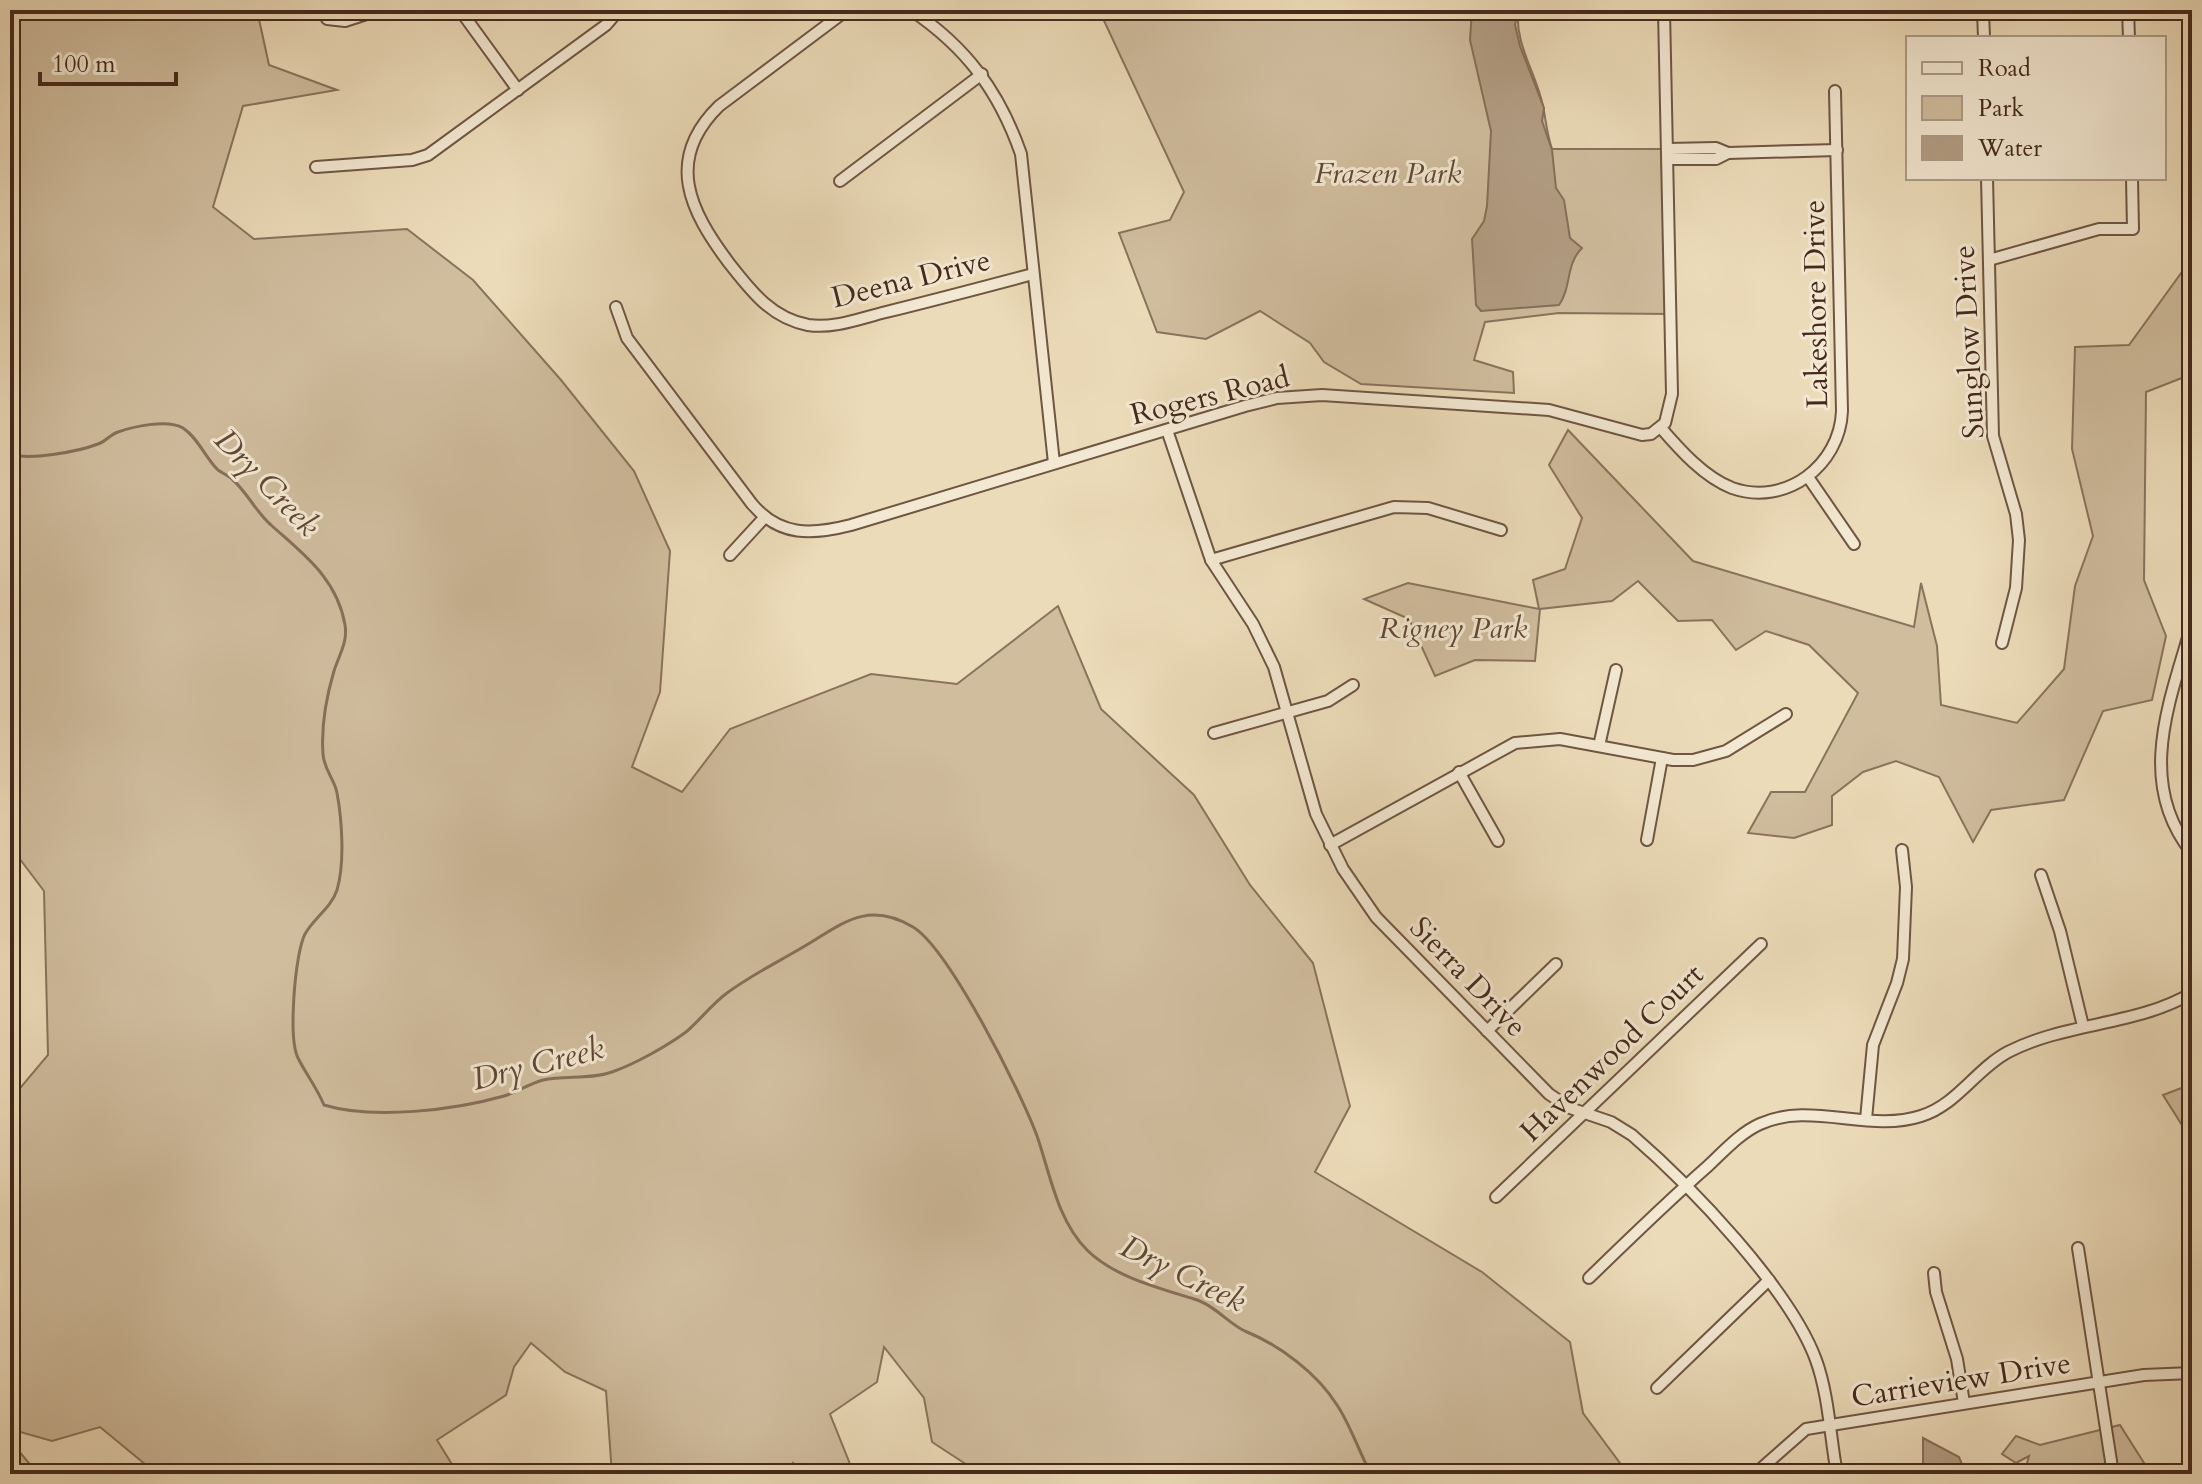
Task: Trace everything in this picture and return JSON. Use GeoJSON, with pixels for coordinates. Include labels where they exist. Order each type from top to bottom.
{"type":"FeatureCollection","features":[{"type":"Feature","properties":{"kind":"street"},"geometry":{"type":"LineString","coordinates":[[327,19],[345,21],[379,10]]}},
{"type":"Feature","properties":{"kind":"street"},"geometry":{"type":"LineString","coordinates":[[460,10],[518,90]]}},
{"type":"Feature","properties":{"kind":"street"},"geometry":{"type":"LineString","coordinates":[[316,167],[412,160],[428,155],[606,25],[619,10]]}},
{"type":"Feature","properties":{"kind":"street","name":"Deena Drive"},"geometry":{"type":"LineString","coordinates":[[847,10],[719,106],[703,124],[690,157],[688,177],[695,213],[706,233],[766,306],[810,325],[843,323],[1033,274]]}},
{"type":"Feature","properties":{"kind":"street"},"geometry":{"type":"LineString","coordinates":[[911,10],[956,44],[982,74],[1006,112],[1021,154],[1029,203],[1033,274],[1054,463]]}},
{"type":"Feature","properties":{"kind":"street"},"geometry":{"type":"LineString","coordinates":[[1664,10],[1673,373],[1671,406],[1661,428],[1701,468],[1733,488],[1756,492],[1780,489],[1808,477],[1854,544]]}},
{"type":"Feature","properties":{"kind":"street"},"geometry":{"type":"LineString","coordinates":[[1983,10],[1984,36]]}},
{"type":"Feature","properties":{"kind":"street"},"geometry":{"type":"LineString","coordinates":[[2128,10],[2129,36]]}},
{"type":"Feature","properties":{"kind":"street"},"geometry":{"type":"LineString","coordinates":[[840,181],[982,74]]}},
{"type":"Feature","properties":{"kind":"street","name":"Lakeshore Drive"},"geometry":{"type":"LineString","coordinates":[[1808,477],[1829,456],[1842,419],[1835,91]]}},
{"type":"Feature","properties":{"kind":"street"},"geometry":{"type":"LineString","coordinates":[[1668,154],[1716,148],[1728,153],[1837,150]]}},
{"type":"Feature","properties":{"kind":"street","name":"Sunglow Drive"},"geometry":{"type":"LineString","coordinates":[[1987,180],[1993,436],[2013,502],[2019,540],[2016,588],[2002,643]]}},
{"type":"Feature","properties":{"kind":"street"},"geometry":{"type":"LineString","coordinates":[[1989,260],[2099,229],[2133,229],[2132,180]]}},
{"type":"Feature","properties":{"kind":"street"},"geometry":{"type":"LineString","coordinates":[[616,307],[627,338],[764,518],[730,555]]}},
{"type":"Feature","properties":{"kind":"street","name":"Rogers Road"},"geometry":{"type":"LineString","coordinates":[[764,518],[789,531],[830,531],[1277,398],[1322,395],[1549,410],[1629,435],[1651,434],[1661,428]]}},
{"type":"Feature","properties":{"kind":"street","name":"Sierra Drive"},"geometry":{"type":"LineString","coordinates":[[1167,430],[1211,560],[1262,639],[1316,814],[1330,845],[1376,917],[1549,1094],[1632,1135],[1769,1280],[1815,1357],[1837,1474]]}},
{"type":"Feature","properties":{"kind":"street"},"geometry":{"type":"LineString","coordinates":[[1211,560],[1394,507],[1428,508],[1501,530]]}},
{"type":"Feature","properties":{"kind":"street"},"geometry":{"type":"LineString","coordinates":[[2192,624],[2163,727],[2159,760],[2167,808],[2192,853]]}},
{"type":"Feature","properties":{"kind":"street"},"geometry":{"type":"LineString","coordinates":[[1599,746],[1616,670]]}},
{"type":"Feature","properties":{"kind":"street"},"geometry":{"type":"LineString","coordinates":[[1214,733],[1328,701],[1353,685]]}},
{"type":"Feature","properties":{"kind":"street"},"geometry":{"type":"LineString","coordinates":[[1330,845],[1515,743],[1560,739],[1662,758],[1693,760],[1726,751],[1786,714]]}},
{"type":"Feature","properties":{"kind":"street"},"geometry":{"type":"LineString","coordinates":[[1647,840],[1662,758]]}},
{"type":"Feature","properties":{"kind":"street"},"geometry":{"type":"LineString","coordinates":[[1459,772],[1498,841]]}},
{"type":"Feature","properties":{"kind":"street"},"geometry":{"type":"LineString","coordinates":[[1866,1119],[1873,1045],[1903,959],[1907,896],[1902,850]]}},
{"type":"Feature","properties":{"kind":"street"},"geometry":{"type":"LineString","coordinates":[[2041,875],[2060,931],[2083,1026]]}},
{"type":"Feature","properties":{"kind":"street","name":"Havenwood Court"},"geometry":{"type":"LineString","coordinates":[[1496,1197],[1761,944]]}},
{"type":"Feature","properties":{"kind":"street"},"geometry":{"type":"LineString","coordinates":[[1487,1031],[1556,964]]}},
{"type":"Feature","properties":{"kind":"street"},"geometry":{"type":"LineString","coordinates":[[1589,1278],[1741,1136],[1774,1118],[1901,1121],[1922,1116],[1948,1102],[2007,1052],[2083,1026],[2169,1005],[2192,993]]}},
{"type":"Feature","properties":{"kind":"street"},"geometry":{"type":"LineString","coordinates":[[2078,1248],[2113,1474]]}},
{"type":"Feature","properties":{"kind":"street"},"geometry":{"type":"LineString","coordinates":[[1934,1273],[1964,1403]]}},
{"type":"Feature","properties":{"kind":"street"},"geometry":{"type":"LineString","coordinates":[[1657,1388],[1769,1280]]}},
{"type":"Feature","properties":{"kind":"street","name":"Carrieview Drive"},"geometry":{"type":"LineString","coordinates":[[1755,1474],[1795,1435],[1806,1429],[2144,1375],[2192,1373]]}},
{"type":"Feature","properties":{"kind":"green space"},"geometry":{"type":"Polygon","coordinates":[[[10,10],[257,10],[269,65],[337,90],[243,106],[213,207],[254,239],[407,229],[473,280],[561,380],[634,471],[670,551],[660,692],[632,767],[682,792],[730,729],[871,674],[957,684],[1058,606],[1101,709],[1194,795],[1250,885],[1313,963],[1350,1106],[1315,1172],[1482,1272],[1570,1342],[1583,1413],[1628,1474],[981,1474],[932,1442],[924,1398],[884,1347],[877,1382],[830,1414],[854,1474],[803,1474],[793,1463],[789,1474],[612,1474],[606,1391],[565,1372],[531,1343],[514,1367],[506,1395],[437,1440],[458,1474],[157,1474],[100,1427],[52,1441],[17,1431],[18,1450],[38,1474],[10,1474],[10,1100],[48,1055],[44,891],[10,846],[10,10]]]}},
{"type":"Feature","properties":{"kind":"green space","name":"Frazen Park"},"geometry":{"type":"Polygon","coordinates":[[[1099,10],[1518,10],[1520,35],[1540,94],[1552,149],[1668,149],[1671,314],[1559,313],[1485,322],[1474,360],[1513,372],[1514,393],[1361,384],[1324,362],[1310,343],[1260,311],[1206,339],[1157,332],[1119,233],[1170,220],[1184,192],[1099,10]]]}},
{"type":"Feature","properties":{"kind":"green space","name":"Rigney Park"},"geometry":{"type":"Polygon","coordinates":[[[2192,258],[2192,374],[2146,392],[2144,580],[2166,636],[2152,700],[2103,711],[2064,800],[1991,810],[1973,842],[1939,777],[1896,761],[1863,772],[1832,796],[1832,825],[1794,838],[1748,833],[1771,792],[1805,792],[1858,693],[1809,645],[1766,631],[1736,650],[1712,620],[1678,621],[1638,581],[1612,601],[1540,609],[1535,661],[1475,660],[1435,676],[1409,619],[1364,599],[1408,583],[1539,609],[1533,580],[1565,569],[1582,518],[1549,465],[1568,430],[1693,561],[1914,627],[1921,583],[1937,646],[1941,705],[2017,723],[2064,669],[2075,586],[2093,536],[2072,449],[2075,347],[2129,345],[2192,258]]]}},
{"type":"Feature","properties":{"kind":"green space"},"geometry":{"type":"Polygon","coordinates":[[[2192,1084],[2192,1141],[2163,1095],[2192,1084]]]}},
{"type":"Feature","properties":{"kind":"green space"},"geometry":{"type":"Polygon","coordinates":[[[2120,1425],[2151,1474],[2024,1474],[2029,1456],[2016,1463],[2002,1454],[2016,1436],[2040,1445],[2120,1425]]]}},
{"type":"Feature","properties":{"kind":"water"},"geometry":{"type":"Polygon","coordinates":[[[1472,10],[1518,10],[1515,25],[1544,108],[1542,121],[1552,150],[1556,188],[1564,200],[1570,238],[1582,248],[1573,262],[1559,305],[1481,311],[1476,305],[1472,239],[1484,221],[1487,206],[1491,131],[1470,40],[1472,10]]]}},
{"type":"Feature","properties":{"kind":"water"},"geometry":{"type":"Polygon","coordinates":[[[1923,1438],[1959,1457],[1966,1474],[1923,1474],[1923,1438]]]}},
{"type":"Feature","properties":{"kind":"waterway","name":"Dry Creek"},"geometry":{"type":"LineString","coordinates":[[10,453],[40,456],[66,452],[90,447],[113,434],[133,428],[151,424],[177,425],[193,437],[217,469],[237,484],[266,520],[317,568],[335,594],[345,625],[345,637],[329,691],[323,744],[324,760],[339,804],[341,867],[334,896],[309,928],[301,944],[293,1015],[298,1058],[324,1105],[366,1112],[438,1109],[504,1096],[543,1080],[612,1072],[670,1043],[736,987],[839,925],[866,916],[896,919],[913,927],[928,940],[964,991],[1029,1115],[1061,1211],[1087,1250],[1123,1274],[1202,1302],[1296,1361],[1319,1382],[1337,1405],[1371,1474]]}}]}
